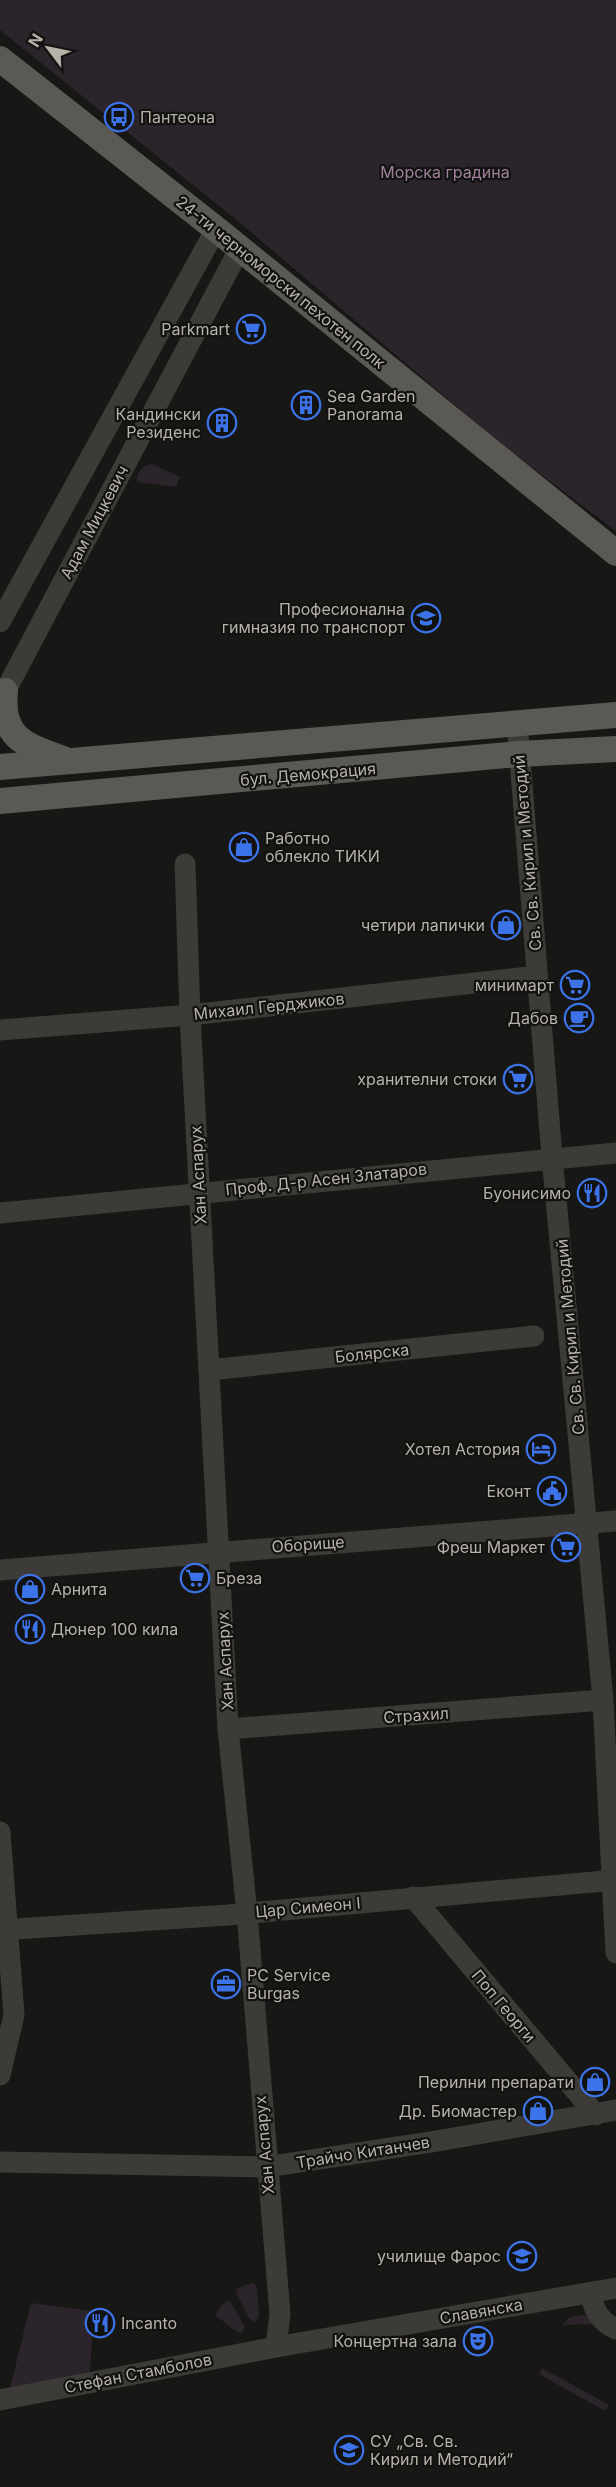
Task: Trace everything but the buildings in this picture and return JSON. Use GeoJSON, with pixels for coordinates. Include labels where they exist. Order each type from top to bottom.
{"type":"FeatureCollection","features":[{"type":"Feature","properties":{"kind":"main road","name":"24-ти черноморски пехотен полк"},"geometry":{"type":"LineString","coordinates":[[0,59],[240,248],[616,553]]}},
{"type":"Feature","properties":{"kind":"main road"},"geometry":{"type":"LineString","coordinates":[[3,696],[2,711],[16,737],[34,748],[66,760]]}},
{"type":"Feature","properties":{"kind":"main road","name":"бул. Демокрация"},"geometry":{"type":"LineString","coordinates":[[0,767],[616,715]]}},
{"type":"Feature","properties":{"kind":"main road","name":"бул. Демокрация"},"geometry":{"type":"LineString","coordinates":[[0,801],[518,754],[616,748]]}},
{"type":"Feature","properties":{"kind":"street","name":"Адам Мицкевич"},"geometry":{"type":"LineString","coordinates":[[0,622],[216,229]]}},
{"type":"Feature","properties":{"kind":"street","name":"Адам Мицкевич"},"geometry":{"type":"LineString","coordinates":[[3,696],[240,248]]}},
{"type":"Feature","properties":{"kind":"street","name":"Св. Св. Кирил и Методий"},"geometry":{"type":"LineString","coordinates":[[517,722],[552,1157],[603,1700],[616,1953]]}},
{"type":"Feature","properties":{"kind":"street","name":"Хан Аспарух"},"geometry":{"type":"LineString","coordinates":[[185,864],[190,1015],[228,1729],[247,1913],[279,2314],[276,2347]]}},
{"type":"Feature","properties":{"kind":"street","name":"Михаил Герджиков"},"geometry":{"type":"LineString","coordinates":[[0,1030],[190,1015],[537,976]]}},
{"type":"Feature","properties":{"kind":"street","name":"Проф. Д-р Асен Златаров"},"geometry":{"type":"LineString","coordinates":[[0,1213],[552,1157],[616,1153]]}},
{"type":"Feature","properties":{"kind":"street","name":"Болярска"},"geometry":{"type":"LineString","coordinates":[[209,1370],[534,1336]]}},
{"type":"Feature","properties":{"kind":"street","name":"Оборище"},"geometry":{"type":"LineString","coordinates":[[0,1570],[616,1521]]}},
{"type":"Feature","properties":{"kind":"street","name":"Страхил"},"geometry":{"type":"LineString","coordinates":[[228,1729],[603,1700]]}},
{"type":"Feature","properties":{"kind":"street"},"geometry":{"type":"LineString","coordinates":[[0,1832],[4,1930],[14,2015],[0,2075]]}},
{"type":"Feature","properties":{"kind":"street","name":"Цар Симеон I"},"geometry":{"type":"LineString","coordinates":[[4,1930],[247,1913],[614,1880]]}},
{"type":"Feature","properties":{"kind":"street","name":"Поп Георги"},"geometry":{"type":"LineString","coordinates":[[413,1897],[606,2112]]}},
{"type":"Feature","properties":{"kind":"street","name":"Трайчо Китанчев"},"geometry":{"type":"LineString","coordinates":[[0,2162],[266,2167],[606,2112]]}},
{"type":"Feature","properties":{"kind":"street","name":"Славянска"},"geometry":{"type":"LineString","coordinates":[[276,2347],[616,2288]]}},
{"type":"Feature","properties":{"kind":"street"},"geometry":{"type":"LineString","coordinates":[[590,2292],[603,2322],[616,2329]]}},
{"type":"Feature","properties":{"kind":"street","name":"Стефан Стамболов"},"geometry":{"type":"LineString","coordinates":[[0,2400],[276,2347]]}},
{"type":"Feature","properties":{"kind":"green space","name":"Морска градина"},"geometry":{"type":"Polygon","coordinates":[[[0,0],[616,0],[616,531],[501,444],[233,217],[0,30],[0,0]]]}},
{"type":"Feature","properties":{"kind":"green space"},"geometry":{"type":"Polygon","coordinates":[[[152,464],[180,477],[176,487],[137,482],[141,470],[152,464]]]}},
{"type":"Feature","properties":{"kind":"green space"},"geometry":{"type":"Polygon","coordinates":[[[253,2283],[257,2287],[259,2317],[255,2322],[249,2318],[236,2292],[237,2288],[253,2283]]]}},
{"type":"Feature","properties":{"kind":"green space"},"geometry":{"type":"Polygon","coordinates":[[[230,2301],[245,2327],[242,2333],[237,2332],[215,2315],[224,2302],[230,2301]]]}},
{"type":"Feature","properties":{"kind":"green space"},"geometry":{"type":"Polygon","coordinates":[[[31,2303],[94,2311],[90,2373],[9,2392],[31,2303]]]}},
{"type":"Feature","properties":{"kind":"green space"},"geometry":{"type":"Polygon","coordinates":[[[583,2315],[590,2317],[593,2324],[562,2325],[570,2317],[583,2315]]]}},
{"type":"Feature","properties":{"kind":"green space"},"geometry":{"type":"Polygon","coordinates":[[[542,2368],[609,2405],[605,2411],[539,2374],[542,2368]]]}},
{"type":"Feature","properties":{"kind":"place","name":"Пантеона"},"geometry":{"type":"Point","coordinates":[119,117]}},
{"type":"Feature","properties":{"kind":"place","name":"Parkmart"},"geometry":{"type":"Point","coordinates":[251,329]}},
{"type":"Feature","properties":{"kind":"place","name":"Sea Garden Panorama"},"geometry":{"type":"Point","coordinates":[306,405]}},
{"type":"Feature","properties":{"kind":"place","name":"Кандински Резиденс"},"geometry":{"type":"Point","coordinates":[222,423]}},
{"type":"Feature","properties":{"kind":"place","name":"Професионална гимназия по транспорт"},"geometry":{"type":"Point","coordinates":[426,618]}},
{"type":"Feature","properties":{"kind":"place","name":"Работно облекло ТИКИ"},"geometry":{"type":"Point","coordinates":[244,847]}},
{"type":"Feature","properties":{"kind":"place","name":"четири лапички"},"geometry":{"type":"Point","coordinates":[506,925]}},
{"type":"Feature","properties":{"kind":"place","name":"минимарт"},"geometry":{"type":"Point","coordinates":[575,985]}},
{"type":"Feature","properties":{"kind":"place","name":"Дабов"},"geometry":{"type":"Point","coordinates":[579,1018]}},
{"type":"Feature","properties":{"kind":"place","name":"хранителни стоки"},"geometry":{"type":"Point","coordinates":[518,1079]}},
{"type":"Feature","properties":{"kind":"place","name":"Буонисимо"},"geometry":{"type":"Point","coordinates":[592,1193]}},
{"type":"Feature","properties":{"kind":"place","name":"Хотел Астория"},"geometry":{"type":"Point","coordinates":[541,1449]}},
{"type":"Feature","properties":{"kind":"place","name":"Еконт"},"geometry":{"type":"Point","coordinates":[552,1491]}},
{"type":"Feature","properties":{"kind":"place","name":"Фреш Маркет"},"geometry":{"type":"Point","coordinates":[566,1547]}},
{"type":"Feature","properties":{"kind":"place","name":"Бреза"},"geometry":{"type":"Point","coordinates":[195,1578]}},
{"type":"Feature","properties":{"kind":"place","name":"Арнита"},"geometry":{"type":"Point","coordinates":[30,1589]}},
{"type":"Feature","properties":{"kind":"place","name":"Дюнер 100 кила"},"geometry":{"type":"Point","coordinates":[30,1629]}},
{"type":"Feature","properties":{"kind":"place","name":"PC Service Burgas"},"geometry":{"type":"Point","coordinates":[226,1984]}},
{"type":"Feature","properties":{"kind":"place","name":"Перилни препарати"},"geometry":{"type":"Point","coordinates":[595,2082]}},
{"type":"Feature","properties":{"kind":"place","name":"Др. Биомастер"},"geometry":{"type":"Point","coordinates":[538,2111]}},
{"type":"Feature","properties":{"kind":"place","name":"училище Фарос"},"geometry":{"type":"Point","coordinates":[522,2256]}},
{"type":"Feature","properties":{"kind":"place","name":"Incanto"},"geometry":{"type":"Point","coordinates":[100,2323]}},
{"type":"Feature","properties":{"kind":"place","name":"Концертна зала"},"geometry":{"type":"Point","coordinates":[478,2341]}},
{"type":"Feature","properties":{"kind":"place","name":"СУ „Св. Св. Кирил и Методий“"},"geometry":{"type":"Point","coordinates":[349,2450]}}]}
